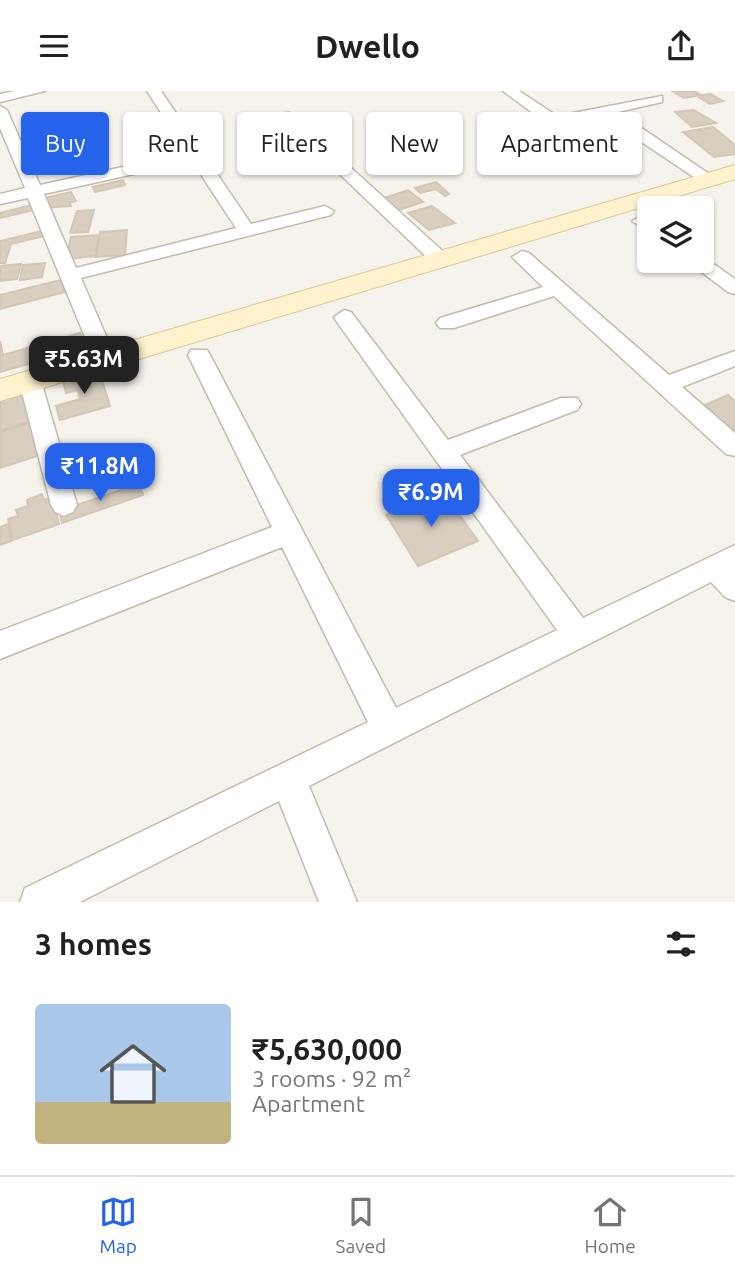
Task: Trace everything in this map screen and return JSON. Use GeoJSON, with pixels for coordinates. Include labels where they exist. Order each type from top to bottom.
{"type":"FeatureCollection","features":[{"type":"Feature","properties":{"kind":"street"},"geometry":{"type":"LineString","coordinates":[[0,98],[38,91]]}},
{"type":"Feature","properties":{"kind":"street"},"geometry":{"type":"LineString","coordinates":[[154,91],[168,112]]}},
{"type":"Feature","properties":{"kind":"street"},"geometry":{"type":"LineString","coordinates":[[510,91],[541,112]]}},
{"type":"Feature","properties":{"kind":"street"},"geometry":{"type":"LineString","coordinates":[[601,112],[657,99]]}},
{"type":"Feature","properties":{"kind":"street"},"geometry":{"type":"LineString","coordinates":[[0,110],[105,359]]}},
{"type":"Feature","properties":{"kind":"street"},"geometry":{"type":"LineString","coordinates":[[606,111],[722,176]]}},
{"type":"Feature","properties":{"kind":"street"},"geometry":{"type":"LineString","coordinates":[[0,199],[123,172]]}},
{"type":"Feature","properties":{"kind":"street"},"geometry":{"type":"LineString","coordinates":[[211,175],[247,231]]}},
{"type":"Feature","properties":{"kind":"street"},"geometry":{"type":"LineString","coordinates":[[350,175],[440,259]]}},
{"type":"Feature","properties":{"kind":"street"},"geometry":{"type":"LineString","coordinates":[[0,390],[722,176]]}},
{"type":"Feature","properties":{"kind":"street"},"geometry":{"type":"LineString","coordinates":[[70,275],[325,211]]}},
{"type":"Feature","properties":{"kind":"street"},"geometry":{"type":"LineString","coordinates":[[522,257],[735,447]]}},
{"type":"Feature","properties":{"kind":"street"},"geometry":{"type":"LineString","coordinates":[[714,273],[735,288]]}},
{"type":"Feature","properties":{"kind":"street"},"geometry":{"type":"LineString","coordinates":[[447,323],[557,289]]}},
{"type":"Feature","properties":{"kind":"street"},"geometry":{"type":"LineString","coordinates":[[344,317],[577,634]]}},
{"type":"Feature","properties":{"kind":"street"},"geometry":{"type":"LineString","coordinates":[[199,355],[389,728]]}},
{"type":"Feature","properties":{"kind":"street"},"geometry":{"type":"LineString","coordinates":[[665,385],[735,358]]}},
{"type":"Feature","properties":{"kind":"street"},"geometry":{"type":"LineString","coordinates":[[30,381],[64,505]]}},
{"type":"Feature","properties":{"kind":"street"},"geometry":{"type":"LineString","coordinates":[[443,452],[569,404]]}},
{"type":"Feature","properties":{"kind":"street"},"geometry":{"type":"LineString","coordinates":[[0,645],[289,531]]}},
{"type":"Feature","properties":{"kind":"street"},"geometry":{"type":"LineString","coordinates":[[39,902],[577,634],[728,571]]}},
{"type":"Feature","properties":{"kind":"street"},"geometry":{"type":"LineString","coordinates":[[288,778],[338,902]]}},
{"type":"Feature","properties":{"kind":"building"},"geometry":{"type":"Polygon","coordinates":[[[672,91],[694,91],[701,95],[684,98],[672,91]]]}},
{"type":"Feature","properties":{"kind":"building"},"geometry":{"type":"Polygon","coordinates":[[[710,94],[723,101],[710,104],[697,96],[710,94]]]}},
{"type":"Feature","properties":{"kind":"building"},"geometry":{"type":"Polygon","coordinates":[[[694,110],[716,123],[692,127],[675,112],[694,110]]]}},
{"type":"Feature","properties":{"kind":"building"},"geometry":{"type":"Polygon","coordinates":[[[713,127],[735,145],[735,154],[714,157],[683,132],[713,127]]]}},
{"type":"Feature","properties":{"kind":"building"},"geometry":{"type":"Polygon","coordinates":[[[123,180],[125,185],[95,192],[93,187],[123,180]]]}},
{"type":"Feature","properties":{"kind":"building"},"geometry":{"type":"Polygon","coordinates":[[[436,182],[449,194],[445,196],[436,189],[420,193],[415,188],[436,182]]]}},
{"type":"Feature","properties":{"kind":"building"},"geometry":{"type":"Polygon","coordinates":[[[408,190],[423,202],[396,211],[381,199],[408,190]]]}},
{"type":"Feature","properties":{"kind":"building"},"geometry":{"type":"Polygon","coordinates":[[[71,192],[76,201],[69,203],[71,206],[46,208],[42,199],[71,192]]]}},
{"type":"Feature","properties":{"kind":"building"},"geometry":{"type":"Polygon","coordinates":[[[32,205],[34,210],[0,218],[0,213],[32,205]]]}},
{"type":"Feature","properties":{"kind":"building"},"geometry":{"type":"Polygon","coordinates":[[[432,206],[455,223],[429,230],[408,213],[432,206]]]}},
{"type":"Feature","properties":{"kind":"building"},"geometry":{"type":"Polygon","coordinates":[[[94,210],[88,232],[70,233],[77,211],[94,210]]]}},
{"type":"Feature","properties":{"kind":"building"},"geometry":{"type":"Polygon","coordinates":[[[127,230],[125,255],[96,257],[100,232],[127,230]]]}},
{"type":"Feature","properties":{"kind":"building"},"geometry":{"type":"Polygon","coordinates":[[[42,231],[44,236],[11,244],[5,263],[0,263],[0,241],[42,231]]]}},
{"type":"Feature","properties":{"kind":"building"},"geometry":{"type":"Polygon","coordinates":[[[99,235],[95,256],[66,259],[71,237],[99,235]]]}},
{"type":"Feature","properties":{"kind":"building"},"geometry":{"type":"Polygon","coordinates":[[[45,263],[42,277],[20,280],[23,265],[45,263]]]}},
{"type":"Feature","properties":{"kind":"building"},"geometry":{"type":"Polygon","coordinates":[[[21,264],[17,279],[0,281],[0,266],[21,264]]]}},
{"type":"Feature","properties":{"kind":"building"},"geometry":{"type":"Polygon","coordinates":[[[61,280],[65,292],[0,309],[0,295],[61,280]]]}},
{"type":"Feature","properties":{"kind":"building"},"geometry":{"type":"Polygon","coordinates":[[[80,333],[85,348],[0,372],[0,341],[3,355],[80,333]]]}},
{"type":"Feature","properties":{"kind":"building"},"geometry":{"type":"Polygon","coordinates":[[[99,371],[110,406],[60,420],[56,406],[80,399],[78,390],[66,393],[63,381],[99,371]]]}},
{"type":"Feature","properties":{"kind":"building"},"geometry":{"type":"Polygon","coordinates":[[[26,393],[32,421],[0,431],[0,400],[26,393]]]}},
{"type":"Feature","properties":{"kind":"building"},"geometry":{"type":"Polygon","coordinates":[[[728,395],[735,401],[735,438],[698,408],[728,395]]]}},
{"type":"Feature","properties":{"kind":"building"},"geometry":{"type":"Polygon","coordinates":[[[32,422],[40,455],[0,468],[0,432],[32,422]]]}},
{"type":"Feature","properties":{"kind":"building"},"geometry":{"type":"Polygon","coordinates":[[[139,484],[143,495],[62,523],[59,511],[139,484]]]}},
{"type":"Feature","properties":{"kind":"building"},"geometry":{"type":"Polygon","coordinates":[[[443,492],[478,541],[418,566],[386,515],[443,492]]]}},
{"type":"Feature","properties":{"kind":"building"},"geometry":{"type":"Polygon","coordinates":[[[42,494],[44,500],[52,497],[59,524],[13,540],[8,519],[18,516],[16,510],[28,506],[27,500],[42,494]]]}},
{"type":"Feature","properties":{"kind":"building"},"geometry":{"type":"Polygon","coordinates":[[[8,524],[11,541],[0,545],[0,527],[8,524]]]}}]}
